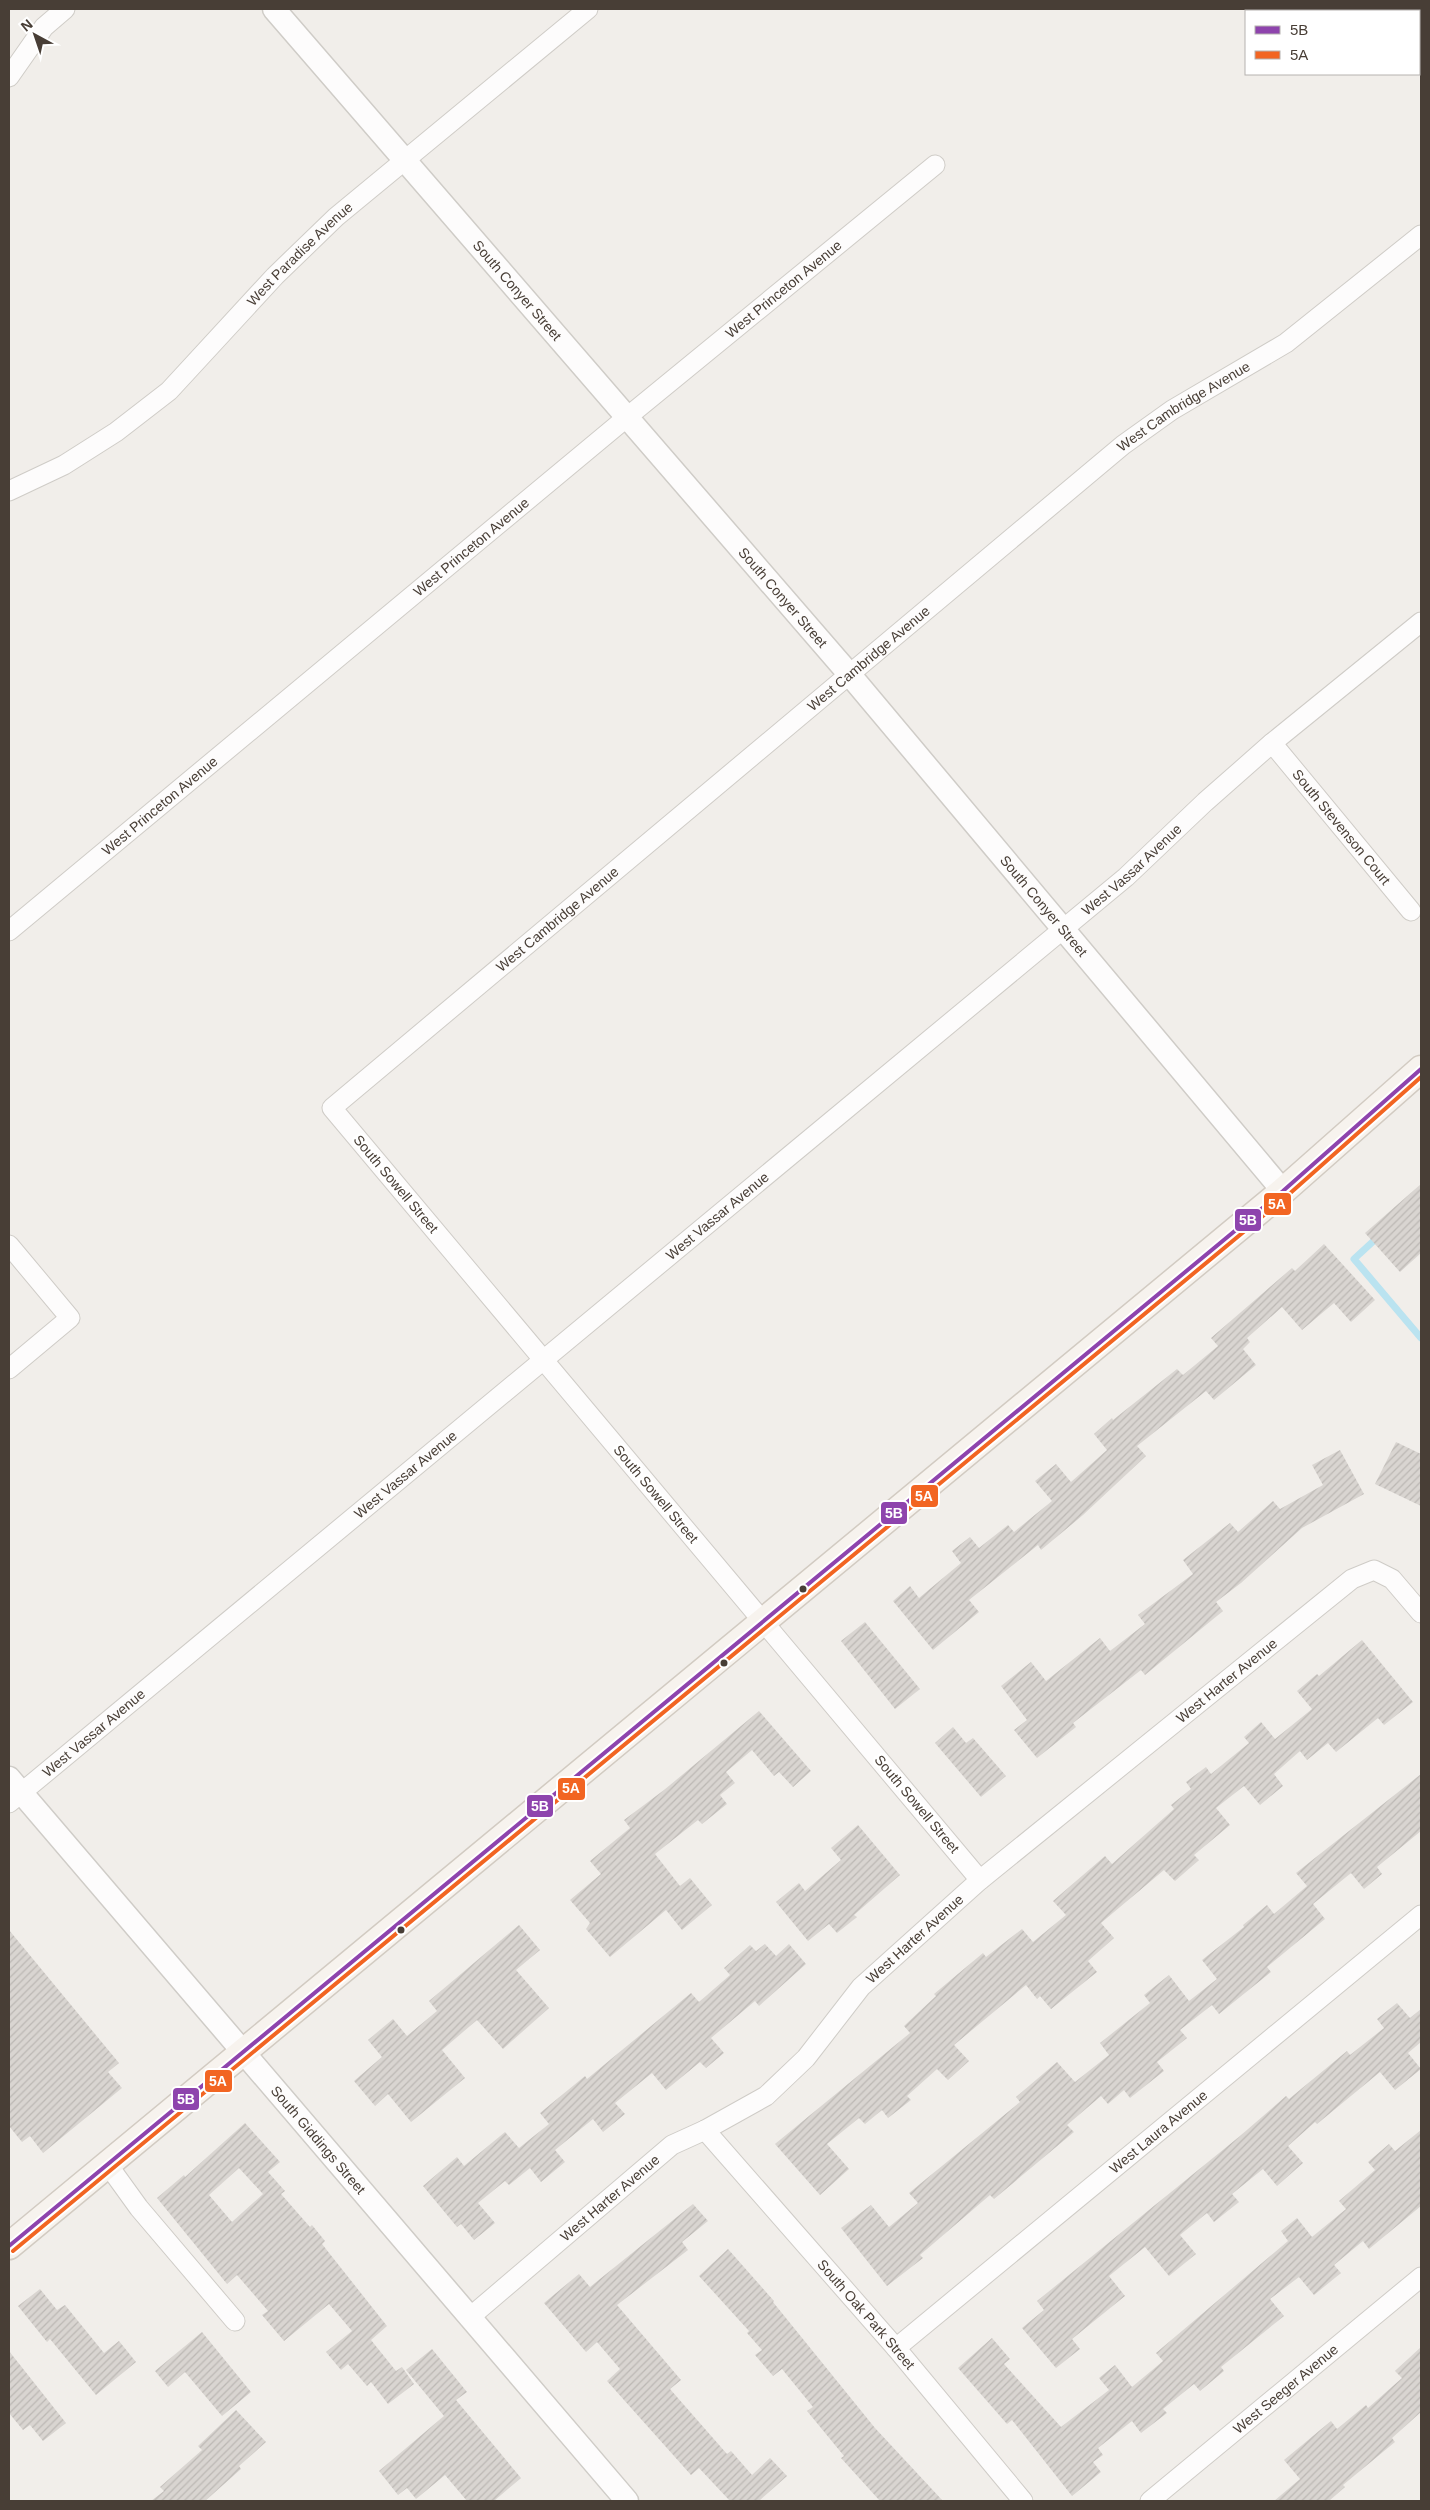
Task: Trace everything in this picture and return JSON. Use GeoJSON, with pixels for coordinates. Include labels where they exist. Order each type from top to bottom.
{"type":"FeatureCollection","features":[{"type":"Feature","properties":{"kind":"main road"},"geometry":{"type":"LineString","coordinates":[[9,2246],[765,1622],[1283,1191],[1420,1073]]}},
{"type":"Feature","properties":{"kind":"street"},"geometry":{"type":"LineString","coordinates":[[9,77],[44,27],[65,9]]}},
{"type":"Feature","properties":{"kind":"street","name":"South Conyer Street"},"geometry":{"type":"LineString","coordinates":[[274,9],[850,675],[1283,1191]]}},
{"type":"Feature","properties":{"kind":"street","name":"West Paradise Avenue"},"geometry":{"type":"LineString","coordinates":[[9,491],[64,465],[116,432],[169,391],[275,276],[336,217],[588,9]]}},
{"type":"Feature","properties":{"kind":"street","name":"West Princeton Avenue"},"geometry":{"type":"LineString","coordinates":[[9,931],[626,418],[936,166]]}},
{"type":"Feature","properties":{"kind":"street","name":"West Cambridge Avenue"},"geometry":{"type":"LineString","coordinates":[[332,1108],[1123,445],[1172,410],[1286,343],[1421,235]]}},
{"type":"Feature","properties":{"kind":"street","name":"West Vassar Avenue"},"geometry":{"type":"LineString","coordinates":[[13,1791],[542,1360],[1063,930],[1126,877],[1205,802],[1272,743],[1421,622]]}},
{"type":"Feature","properties":{"kind":"street","name":"South Stevenson Court"},"geometry":{"type":"LineString","coordinates":[[1272,743],[1412,911]]}},
{"type":"Feature","properties":{"kind":"street","name":"South Sowell Street"},"geometry":{"type":"LineString","coordinates":[[332,1108],[980,1880]]}},
{"type":"Feature","properties":{"kind":"street"},"geometry":{"type":"LineString","coordinates":[[9,1245],[70,1318],[9,1369]]}},
{"type":"Feature","properties":{"kind":"street","name":"West Harter Avenue"},"geometry":{"type":"LineString","coordinates":[[469,2318],[672,2146],[766,2096],[806,2058],[861,1987],[980,1880],[1352,1580],[1374,1570],[1392,1579],[1421,1613]]}},
{"type":"Feature","properties":{"kind":"street","name":"South Giddings Street"},"geometry":{"type":"LineString","coordinates":[[13,1791],[243,2054],[627,2501]]}},
{"type":"Feature","properties":{"kind":"street","name":"West Laura Avenue"},"geometry":{"type":"LineString","coordinates":[[896,2348],[1421,1915]]}},
{"type":"Feature","properties":{"kind":"street","name":"South Oak Park Street"},"geometry":{"type":"LineString","coordinates":[[705,2130],[896,2348],[1023,2501]]}},
{"type":"Feature","properties":{"kind":"street"},"geometry":{"type":"LineString","coordinates":[[108,2165],[139,2208],[235,2321]]}},
{"type":"Feature","properties":{"kind":"street","name":"West Seeger Avenue"},"geometry":{"type":"LineString","coordinates":[[1150,2501],[1421,2277]]}},
{"type":"Feature","properties":{"kind":"building"},"geometry":{"type":"Polygon","coordinates":[[[1421,1184],[1421,1253],[1400,1272],[1365,1233],[1421,1184]]]}},
{"type":"Feature","properties":{"kind":"building"},"geometry":{"type":"Polygon","coordinates":[[[1324,1244],[1375,1300],[1351,1322],[1334,1303],[1302,1330],[1282,1307],[1247,1338],[1250,1342],[1243,1349],[1256,1365],[1214,1400],[1206,1391],[1137,1446],[1146,1456],[1083,1515],[1041,1550],[1038,1545],[969,1600],[979,1612],[933,1650],[893,1601],[910,1586],[919,1598],[961,1563],[952,1551],[970,1537],[979,1548],[1008,1525],[1014,1532],[1052,1501],[1035,1481],[1056,1464],[1071,1482],[1107,1450],[1094,1434],[1177,1369],[1183,1375],[1218,1346],[1211,1338],[1292,1268],[1295,1271],[1324,1244]]]}},
{"type":"Feature","properties":{"kind":"building"},"geometry":{"type":"Polygon","coordinates":[[[1396,1442],[1421,1454],[1421,1506],[1375,1484],[1396,1442]]]}},
{"type":"Feature","properties":{"kind":"building"},"geometry":{"type":"Polygon","coordinates":[[[1340,1450],[1364,1494],[1302,1528],[1241,1583],[1216,1602],[1223,1611],[1145,1675],[1141,1670],[1073,1723],[1076,1727],[1037,1758],[1014,1730],[1027,1720],[1001,1686],[1031,1662],[1046,1681],[1100,1638],[1110,1651],[1145,1624],[1138,1615],[1193,1574],[1183,1560],[1230,1523],[1238,1532],[1273,1501],[1280,1509],[1323,1485],[1312,1465],[1340,1450]]]}},
{"type":"Feature","properties":{"kind":"building"},"geometry":{"type":"Polygon","coordinates":[[[865,1622],[920,1689],[895,1709],[841,1641],[865,1622]]]}},
{"type":"Feature","properties":{"kind":"building"},"geometry":{"type":"Polygon","coordinates":[[[1362,1640],[1413,1702],[1384,1725],[1378,1718],[1336,1752],[1328,1743],[1307,1760],[1300,1751],[1274,1774],[1283,1786],[1260,1805],[1244,1786],[1216,1808],[1230,1825],[1194,1855],[1199,1860],[1175,1881],[1164,1870],[1101,1923],[1114,1938],[1088,1961],[1097,1972],[1051,2009],[1040,1996],[1037,1999],[1026,1985],[954,2045],[969,2061],[948,2080],[937,2069],[907,2096],[911,2100],[888,2118],[882,2110],[865,2124],[859,2118],[827,2144],[849,2169],[820,2195],[775,2144],[910,2033],[904,2026],[936,1996],[934,1994],[983,1953],[986,1957],[1022,1929],[1033,1942],[1066,1915],[1053,1901],[1105,1856],[1112,1864],[1174,1809],[1171,1805],[1191,1789],[1186,1782],[1206,1767],[1211,1774],[1249,1743],[1244,1737],[1261,1722],[1275,1739],[1312,1709],[1297,1691],[1317,1674],[1319,1676],[1362,1640]]]}},
{"type":"Feature","properties":{"kind":"building"},"geometry":{"type":"Polygon","coordinates":[[[759,1711],[811,1771],[793,1787],[779,1772],[774,1776],[752,1750],[726,1772],[735,1783],[720,1795],[727,1804],[702,1824],[698,1820],[655,1854],[680,1886],[690,1878],[712,1905],[682,1930],[666,1910],[610,1957],[586,1929],[590,1923],[570,1900],[601,1874],[590,1861],[630,1828],[624,1820],[664,1790],[759,1711]]]}},
{"type":"Feature","properties":{"kind":"building"},"geometry":{"type":"Polygon","coordinates":[[[953,1727],[966,1743],[973,1738],[1006,1776],[981,1797],[935,1743],[953,1727]]]}},
{"type":"Feature","properties":{"kind":"building"},"geometry":{"type":"Polygon","coordinates":[[[1421,1774],[1421,1831],[1377,1867],[1382,1874],[1364,1889],[1351,1873],[1313,1904],[1325,1919],[1267,1967],[1271,1972],[1219,2014],[1212,2005],[1180,2030],[1187,2038],[1157,2062],[1164,2071],[1130,2098],[1124,2090],[1108,2104],[1101,2096],[1067,2125],[1074,2132],[994,2199],[990,2195],[920,2255],[923,2258],[887,2286],[841,2228],[871,2205],[889,2227],[918,2203],[909,2193],[1020,2102],[1016,2097],[1057,2062],[1075,2082],[1109,2055],[1100,2043],[1150,2003],[1144,1995],[1169,1975],[1189,2001],[1217,1979],[1202,1960],[1244,1927],[1243,1925],[1267,1905],[1274,1914],[1307,1886],[1296,1873],[1421,1774]]]}},
{"type":"Feature","properties":{"kind":"building"},"geometry":{"type":"Polygon","coordinates":[[[858,1825],[900,1875],[854,1915],[857,1917],[837,1933],[829,1924],[808,1941],[776,1902],[799,1883],[805,1891],[841,1860],[831,1848],[858,1825]]]}},
{"type":"Feature","properties":{"kind":"building"},"geometry":{"type":"Polygon","coordinates":[[[519,1925],[540,1950],[516,1970],[549,2008],[503,2049],[477,2020],[442,2050],[465,2078],[411,2122],[388,2094],[375,2106],[354,2081],[382,2057],[368,2040],[393,2019],[407,2036],[437,2011],[429,2001],[519,1925]]]}},
{"type":"Feature","properties":{"kind":"building"},"geometry":{"type":"Polygon","coordinates":[[[9,1930],[119,2063],[108,2072],[122,2088],[43,2153],[30,2136],[22,2142],[9,2126],[9,1930]]]}},
{"type":"Feature","properties":{"kind":"building"},"geometry":{"type":"Polygon","coordinates":[[[765,1944],[776,1956],[789,1944],[806,1964],[759,2006],[755,2001],[711,2038],[724,2053],[706,2068],[700,2062],[666,2090],[652,2073],[615,2103],[625,2114],[603,2132],[593,2119],[555,2150],[565,2162],[541,2182],[530,2168],[509,2185],[505,2181],[478,2203],[495,2223],[474,2240],[461,2224],[457,2227],[423,2186],[457,2157],[464,2166],[505,2132],[519,2148],[549,2124],[540,2113],[585,2076],[587,2079],[691,1993],[699,2002],[730,1975],[724,1968],[750,1945],[756,1951],[765,1944]]]}},
{"type":"Feature","properties":{"kind":"building"},"geometry":{"type":"Polygon","coordinates":[[[1397,2003],[1410,2018],[1421,2009],[1421,2042],[1408,2053],[1421,2069],[1395,2090],[1380,2072],[1317,2124],[1315,2122],[1288,2146],[1303,2163],[1277,2186],[1263,2169],[1232,2194],[1239,2202],[1214,2222],[1207,2213],[1180,2235],[1196,2254],[1169,2276],[1145,2247],[1109,2276],[1125,2296],[1072,2339],[1080,2349],[1056,2368],[1022,2328],[1044,2310],[1037,2301],[1240,2136],[1286,2096],[1289,2099],[1347,2051],[1350,2055],[1384,2028],[1377,2019],[1397,2003]]]}},
{"type":"Feature","properties":{"kind":"building"},"geometry":{"type":"Polygon","coordinates":[[[245,2123],[280,2162],[268,2172],[285,2191],[281,2194],[325,2241],[322,2244],[387,2326],[371,2340],[396,2371],[402,2367],[414,2384],[388,2404],[371,2382],[367,2386],[348,2364],[341,2370],[326,2352],[352,2331],[329,2304],[284,2341],[262,2315],[268,2311],[237,2275],[227,2284],[157,2198],[184,2175],[185,2177],[245,2123]],[[239,2168],[209,2195],[232,2222],[263,2194],[239,2168]]]}},
{"type":"Feature","properties":{"kind":"building"},"geometry":{"type":"Polygon","coordinates":[[[1421,2130],[1421,2206],[1369,2249],[1363,2241],[1334,2265],[1341,2273],[1314,2295],[1299,2277],[1270,2299],[1284,2316],[1221,2367],[1224,2371],[1200,2391],[1194,2384],[1163,2409],[1167,2413],[1141,2433],[1132,2421],[1098,2448],[1103,2455],[1093,2462],[1101,2472],[1072,2496],[1012,2420],[1007,2424],[958,2368],[992,2338],[1010,2359],[1004,2364],[1061,2427],[1109,2390],[1099,2378],[1115,2365],[1132,2387],[1163,2361],[1156,2353],[1288,2241],[1281,2231],[1297,2218],[1312,2237],[1346,2209],[1339,2201],[1375,2170],[1368,2162],[1389,2144],[1395,2151],[1421,2130]]]}},
{"type":"Feature","properties":{"kind":"building"},"geometry":{"type":"Polygon","coordinates":[[[693,2204],[708,2221],[682,2242],[688,2250],[617,2305],[681,2380],[670,2389],[727,2454],[731,2451],[752,2475],[770,2458],[787,2476],[759,2501],[730,2501],[699,2468],[691,2475],[607,2381],[620,2369],[597,2342],[586,2352],[544,2303],[579,2274],[590,2287],[693,2204]]]}},
{"type":"Feature","properties":{"kind":"building"},"geometry":{"type":"Polygon","coordinates":[[[728,2249],[774,2301],[875,2428],[943,2501],[880,2501],[841,2458],[844,2456],[807,2411],[813,2407],[782,2369],[773,2376],[755,2355],[762,2350],[747,2333],[749,2331],[699,2276],[728,2249]]]}},
{"type":"Feature","properties":{"kind":"building"},"geometry":{"type":"Polygon","coordinates":[[[40,2289],[57,2310],[65,2305],[104,2353],[119,2341],[136,2362],[96,2395],[50,2339],[47,2342],[18,2306],[40,2289]]]}},
{"type":"Feature","properties":{"kind":"building"},"geometry":{"type":"Polygon","coordinates":[[[202,2332],[251,2392],[222,2416],[185,2372],[168,2387],[155,2371],[202,2332]]]}},
{"type":"Feature","properties":{"kind":"building"},"geometry":{"type":"Polygon","coordinates":[[[1421,2347],[1421,2412],[1392,2438],[1395,2442],[1343,2485],[1345,2487],[1329,2501],[1274,2501],[1300,2479],[1284,2460],[1331,2421],[1337,2429],[1366,2405],[1368,2408],[1402,2378],[1395,2371],[1421,2347]]]}},
{"type":"Feature","properties":{"kind":"building"},"geometry":{"type":"Polygon","coordinates":[[[432,2349],[467,2392],[456,2400],[521,2478],[494,2501],[467,2501],[445,2475],[416,2499],[407,2488],[398,2495],[379,2471],[444,2416],[406,2370],[432,2349]]]}},
{"type":"Feature","properties":{"kind":"building"},"geometry":{"type":"Polygon","coordinates":[[[9,2351],[66,2423],[43,2441],[30,2425],[23,2430],[9,2413],[9,2351]]]}},
{"type":"Feature","properties":{"kind":"building"},"geometry":{"type":"Polygon","coordinates":[[[236,2410],[266,2442],[239,2466],[241,2469],[205,2501],[151,2501],[164,2491],[160,2487],[202,2450],[198,2446],[236,2410]]]}},
{"type":"Feature","properties":{"kind":"waterway"},"geometry":{"type":"LineString","coordinates":[[1379,1236],[1354,1259],[1421,1338]]}},
{"type":"Feature","properties":{"kind":"transit line","name":"5B"},"geometry":{"type":"LineString","coordinates":[[9,2246],[1283,1191],[1421,1069]]}},
{"type":"Feature","properties":{"kind":"transit line","name":"5A"},"geometry":{"type":"LineString","coordinates":[[13,2251],[1287,1196],[1421,1077]]}}]}
